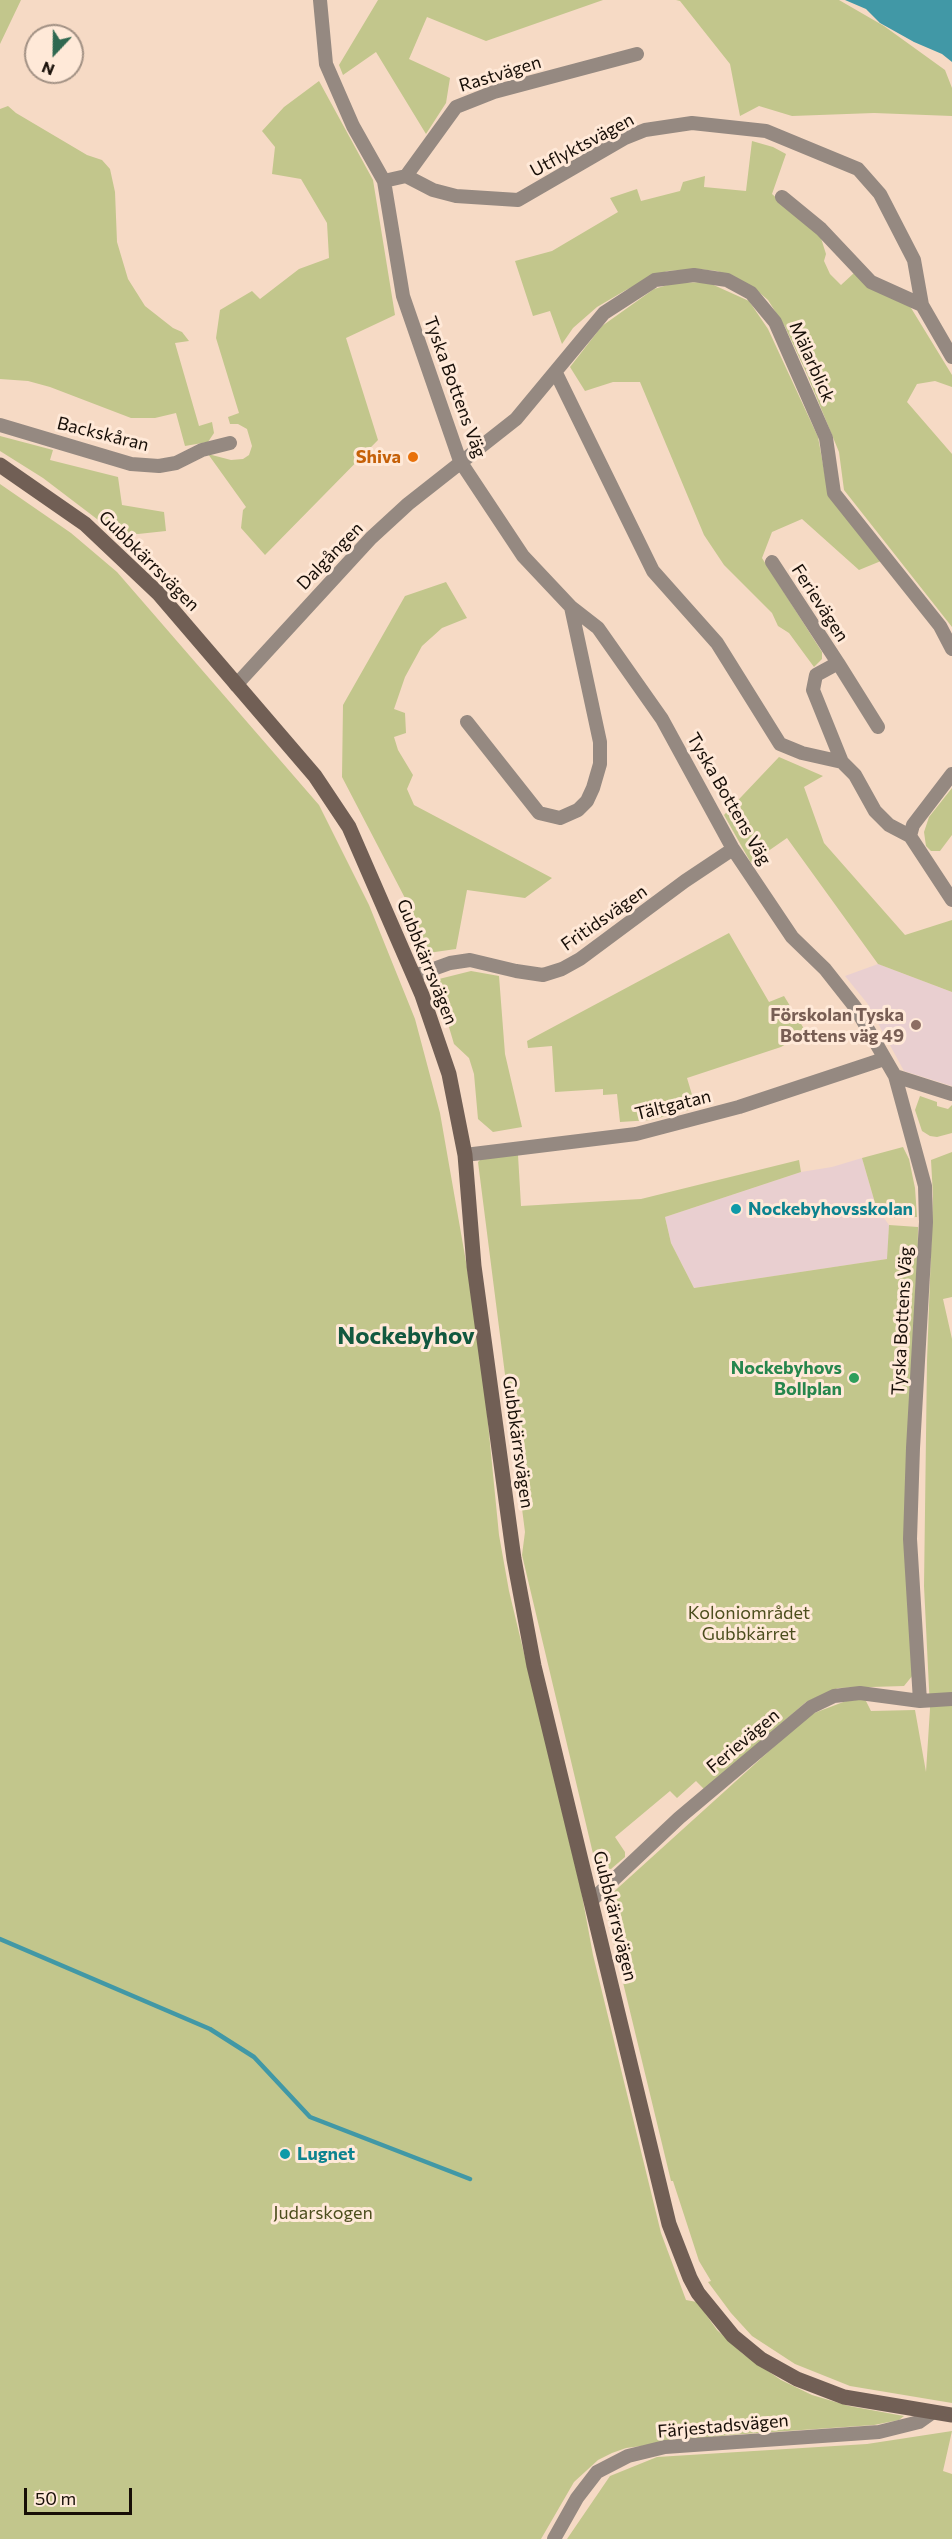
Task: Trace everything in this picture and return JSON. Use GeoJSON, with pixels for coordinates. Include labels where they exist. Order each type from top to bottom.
{"type":"FeatureCollection","features":[{"type":"Feature","properties":{"kind":"street","name":"Tyska Bottens Väg"},"geometry":{"type":"LineString","coordinates":[[320,0],[326,64],[353,126],[384,181],[403,296],[460,461],[523,556],[571,607],[598,628],[662,719],[733,849],[792,936],[825,969],[855,1007],[895,1076],[925,1186],[926,1222],[910,1539],[920,1701]]}},
{"type":"Feature","properties":{"kind":"street","name":"Rastvägen"},"geometry":{"type":"LineString","coordinates":[[406,176],[456,107],[494,92],[636,54]]}},
{"type":"Feature","properties":{"kind":"street","name":"Utflyktsvägen"},"geometry":{"type":"LineString","coordinates":[[406,176],[433,190],[456,196],[518,200],[625,138],[645,130],[692,123],[766,131],[858,169],[880,194],[914,260],[922,305],[952,357]]}},
{"type":"Feature","properties":{"kind":"street"},"geometry":{"type":"LineString","coordinates":[[384,181],[406,176]]}},
{"type":"Feature","properties":{"kind":"street"},"geometry":{"type":"LineString","coordinates":[[782,197],[821,229],[870,282],[922,305]]}},
{"type":"Feature","properties":{"kind":"street","name":"Mälarblick"},"geometry":{"type":"LineString","coordinates":[[460,461],[516,419],[604,313],[655,280],[694,274],[727,280],[751,292],[775,322],[825,438],[834,493],[940,626],[952,649]]}},
{"type":"Feature","properties":{"kind":"street"},"geometry":{"type":"LineString","coordinates":[[556,373],[653,571],[717,643],[780,744],[802,753],[842,762]]}},
{"type":"Feature","properties":{"kind":"street","name":"Backskåran"},"geometry":{"type":"LineString","coordinates":[[0,425],[131,464],[176,463],[202,450],[230,442]]}},
{"type":"Feature","properties":{"kind":"street","name":"Dalgången"},"geometry":{"type":"LineString","coordinates":[[236,685],[371,538],[460,461]]}},
{"type":"Feature","properties":{"kind":"street","name":"Gubbkärrsvägen"},"geometry":{"type":"LineString","coordinates":[[0,465],[85,524],[159,594],[315,777],[349,826],[414,976],[449,1074],[465,1155],[474,1266],[514,1559],[534,1666],[669,2224],[679,2253],[698,2293],[733,2336],[761,2359],[797,2379],[844,2397],[952,2415]]}},
{"type":"Feature","properties":{"kind":"street","name":"Ferievägen"},"geometry":{"type":"LineString","coordinates":[[772,562],[878,727]]}},
{"type":"Feature","properties":{"kind":"street"},"geometry":{"type":"LineString","coordinates":[[467,722],[539,813],[560,818],[578,810],[593,788],[600,764],[600,742],[571,607]]}},
{"type":"Feature","properties":{"kind":"street","name":"Ferievägen"},"geometry":{"type":"LineString","coordinates":[[838,663],[816,675],[813,690],[842,762],[855,775],[875,812],[889,825],[910,836],[952,900]]}},
{"type":"Feature","properties":{"kind":"street"},"geometry":{"type":"LineString","coordinates":[[910,836],[913,825],[952,774]]}},
{"type":"Feature","properties":{"kind":"street","name":"Fritidsvägen"},"geometry":{"type":"LineString","coordinates":[[414,976],[450,963],[470,960],[543,975],[562,969],[580,959],[685,881],[733,849]]}},
{"type":"Feature","properties":{"kind":"street","name":"Tältgatan"},"geometry":{"type":"LineString","coordinates":[[465,1155],[636,1134],[739,1107],[884,1059]]}},
{"type":"Feature","properties":{"kind":"street"},"geometry":{"type":"LineString","coordinates":[[895,1076],[952,1094]]}},
{"type":"Feature","properties":{"kind":"street","name":"Ferievägen"},"geometry":{"type":"LineString","coordinates":[[592,1900],[679,1818],[811,1707],[834,1696],[860,1693],[920,1701],[952,1699]]}},
{"type":"Feature","properties":{"kind":"street","name":"Färjestadsvägen"},"geometry":{"type":"LineString","coordinates":[[554,2539],[577,2498],[597,2472],[628,2456],[665,2447],[879,2432],[919,2422],[933,2412]]}},
{"type":"Feature","properties":{"kind":"shaded area","name":"Förskolan Tyska Bottens väg 49"},"geometry":{"type":"Polygon","coordinates":[[[878,964],[952,992],[952,1086],[904,1071],[867,1003],[845,976],[878,964]]]}},
{"type":"Feature","properties":{"kind":"shaded area"},"geometry":{"type":"Polygon","coordinates":[[[862,1158],[876,1207],[889,1225],[888,1259],[694,1288],[671,1243],[665,1217],[801,1172],[832,1167],[862,1158]]]}},
{"type":"Feature","properties":{"kind":"green space"},"geometry":{"type":"Polygon","coordinates":[[[0,0],[21,0],[0,44],[0,0]]]}},
{"type":"Feature","properties":{"kind":"green space"},"geometry":{"type":"Polygon","coordinates":[[[378,0],[603,0],[486,41],[427,17],[409,59],[450,78],[446,103],[426,134],[376,52],[343,75],[339,65],[378,0]]]}},
{"type":"Feature","properties":{"kind":"green space"},"geometry":{"type":"Polygon","coordinates":[[[676,0],[839,0],[884,26],[945,70],[952,88],[952,116],[874,113],[792,116],[759,106],[740,116],[730,64],[680,1],[676,0]]]}},
{"type":"Feature","properties":{"kind":"green space"},"geometry":{"type":"Polygon","coordinates":[[[319,81],[373,180],[395,315],[346,338],[378,440],[265,555],[241,528],[243,510],[246,507],[208,454],[231,460],[243,459],[249,455],[252,446],[247,429],[238,424],[230,424],[228,417],[239,413],[216,338],[220,310],[252,291],[260,299],[299,269],[329,258],[327,223],[301,179],[272,174],[275,147],[262,131],[284,107],[319,81]]]}},
{"type":"Feature","properties":{"kind":"green space"},"geometry":{"type":"Polygon","coordinates":[[[8,106],[87,155],[102,160],[110,169],[115,192],[117,242],[128,279],[145,306],[173,328],[182,332],[189,341],[175,343],[199,426],[212,422],[214,433],[208,442],[185,446],[176,413],[155,418],[131,418],[50,387],[28,381],[0,379],[0,109],[8,106]]]}},
{"type":"Feature","properties":{"kind":"green space"},"geometry":{"type":"Polygon","coordinates":[[[752,141],[773,147],[786,154],[772,194],[820,235],[826,254],[824,261],[830,274],[841,285],[854,273],[908,303],[952,375],[952,387],[935,381],[917,384],[907,402],[952,454],[952,627],[844,490],[839,452],[806,372],[785,327],[768,300],[753,287],[717,271],[698,269],[667,271],[626,290],[597,307],[573,328],[562,344],[550,311],[533,316],[515,261],[552,251],[618,212],[610,198],[637,189],[641,201],[680,191],[683,182],[705,176],[704,187],[746,191],[752,141]]]}},
{"type":"Feature","properties":{"kind":"green space"},"geometry":{"type":"Polygon","coordinates":[[[707,282],[749,301],[768,329],[818,437],[828,492],[881,561],[859,570],[802,519],[772,532],[762,558],[822,652],[822,659],[814,667],[789,633],[778,626],[772,613],[724,565],[704,535],[640,382],[613,382],[585,391],[570,367],[602,326],[654,289],[674,283],[707,282]]]}},
{"type":"Feature","properties":{"kind":"green space"},"geometry":{"type":"Polygon","coordinates":[[[0,436],[53,450],[50,460],[118,477],[122,505],[164,512],[166,531],[138,534],[114,532],[43,478],[0,451],[0,436]]]}},
{"type":"Feature","properties":{"kind":"green space","name":"Judarskogen"},"geometry":{"type":"Polygon","coordinates":[[[0,484],[71,533],[117,572],[319,805],[369,905],[415,1019],[440,1113],[480,1342],[499,1535],[509,1591],[581,1890],[593,1955],[661,2233],[686,2300],[697,2302],[717,2330],[743,2354],[781,2380],[812,2395],[849,2406],[904,2416],[899,2420],[874,2425],[729,2435],[626,2448],[598,2460],[574,2482],[541,2539],[0,2539],[0,484]]]}},
{"type":"Feature","properties":{"kind":"green space"},"geometry":{"type":"Polygon","coordinates":[[[446,582],[467,618],[442,628],[422,646],[405,677],[394,709],[405,713],[406,733],[394,737],[398,750],[413,775],[407,789],[414,805],[552,878],[525,898],[467,890],[456,949],[428,953],[406,900],[342,777],[343,705],[405,596],[446,582]]]}},
{"type":"Feature","properties":{"kind":"green space"},"geometry":{"type":"Polygon","coordinates":[[[779,757],[823,776],[804,787],[824,843],[905,935],[952,920],[952,992],[878,964],[787,838],[751,863],[724,815],[779,757]]]}},
{"type":"Feature","properties":{"kind":"green space"},"geometry":{"type":"Polygon","coordinates":[[[952,788],[952,835],[940,851],[931,851],[926,846],[924,832],[929,817],[952,788]]]}},
{"type":"Feature","properties":{"kind":"green space"},"geometry":{"type":"Polygon","coordinates":[[[729,933],[769,1002],[784,996],[806,1032],[781,1047],[687,1078],[696,1108],[651,1120],[620,1122],[617,1094],[603,1095],[603,1089],[555,1092],[552,1046],[528,1048],[527,1041],[729,933]]]}},
{"type":"Feature","properties":{"kind":"green space"},"geometry":{"type":"Polygon","coordinates":[[[471,971],[499,976],[505,1054],[522,1127],[493,1132],[478,1119],[474,1074],[469,1058],[454,1044],[435,980],[471,971]]]}},
{"type":"Feature","properties":{"kind":"green space"},"geometry":{"type":"Polygon","coordinates":[[[920,1096],[937,1102],[937,1106],[948,1109],[952,1105],[952,1133],[937,1137],[922,1131],[915,1110],[920,1096]]]}},
{"type":"Feature","properties":{"kind":"green space"},"geometry":{"type":"Polygon","coordinates":[[[903,1147],[909,1159],[915,1188],[917,1217],[894,1218],[880,1203],[875,1203],[862,1158],[903,1147]]]}},
{"type":"Feature","properties":{"kind":"green space"},"geometry":{"type":"Polygon","coordinates":[[[952,1152],[952,1297],[943,1299],[952,1339],[952,2403],[850,2386],[795,2364],[752,2336],[708,2282],[711,2281],[699,2261],[673,2181],[671,2181],[605,1908],[609,1896],[809,1715],[846,1701],[865,1699],[871,1711],[915,1710],[926,1772],[930,1709],[924,1586],[927,1361],[933,1196],[931,1160],[952,1152]]]}},
{"type":"Feature","properties":{"kind":"green space","name":"Koloniområdet Gubbkärret"},"geometry":{"type":"Polygon","coordinates":[[[518,1155],[521,1206],[641,1199],[799,1160],[801,1172],[665,1217],[671,1243],[694,1288],[887,1259],[889,1225],[918,1227],[913,1675],[904,1686],[838,1688],[806,1702],[705,1790],[696,1781],[677,1798],[670,1791],[615,1837],[625,1852],[625,1857],[611,1869],[602,1868],[595,1862],[522,1555],[525,1532],[478,1162],[484,1156],[518,1155]]]}},
{"type":"Feature","properties":{"kind":"green space"},"geometry":{"type":"Polygon","coordinates":[[[952,2431],[943,2471],[952,2474],[952,2539],[567,2539],[610,2476],[657,2457],[867,2444],[952,2431]]]}},
{"type":"Feature","properties":{"kind":"water"},"geometry":{"type":"Polygon","coordinates":[[[845,0],[952,0],[952,62],[942,54],[880,23],[866,9],[845,0]]]}},
{"type":"Feature","properties":{"kind":"waterway"},"geometry":{"type":"LineString","coordinates":[[0,1939],[210,2029],[254,2057],[310,2117],[470,2179]]}},
{"type":"Feature","properties":{"kind":"place","name":"Shiva"},"geometry":{"type":"Point","coordinates":[413,457]}},
{"type":"Feature","properties":{"kind":"place","name":"Förskolan Tyska Bottens väg 49"},"geometry":{"type":"Point","coordinates":[916,1025]}},
{"type":"Feature","properties":{"kind":"place","name":"Nockebyhovsskolan"},"geometry":{"type":"Point","coordinates":[736,1209]}},
{"type":"Feature","properties":{"kind":"place","name":"Nockebyhovs Bollplan"},"geometry":{"type":"Point","coordinates":[854,1378]}},
{"type":"Feature","properties":{"kind":"place","name":"Lugnet"},"geometry":{"type":"Point","coordinates":[285,2154]}},
{"type":"Feature","properties":{"kind":"district","name":"Nockebyhov"},"geometry":{"type":"Point","coordinates":[406,1336]}}]}
